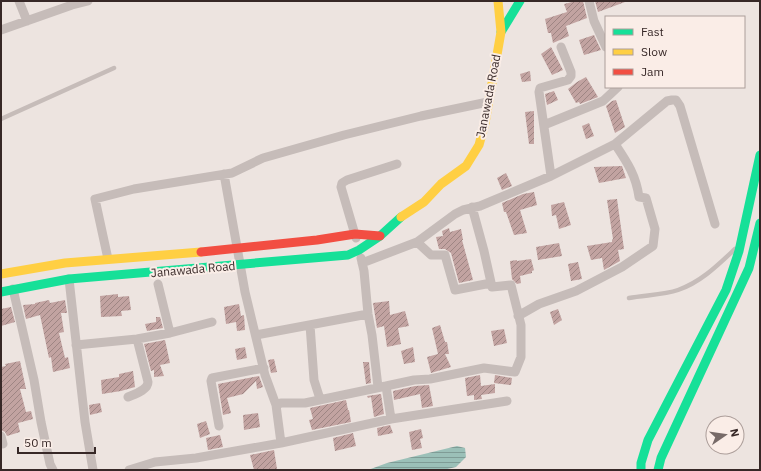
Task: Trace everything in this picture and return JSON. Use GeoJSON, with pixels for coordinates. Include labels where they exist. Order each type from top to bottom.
{"type":"FeatureCollection","features":[{"type":"Feature","properties":{"kind":"main road","name":"Janawada Road"},"geometry":{"type":"LineString","coordinates":[[1,292],[69,280],[241,266],[348,255],[359,250],[380,236],[398,219],[424,202],[441,184],[466,166],[479,145],[485,122],[501,32],[498,1]]}},
{"type":"Feature","properties":{"kind":"main road","name":"Janawada Road"},"geometry":{"type":"LineString","coordinates":[[501,32],[520,1]]}},
{"type":"Feature","properties":{"kind":"main road"},"geometry":{"type":"LineString","coordinates":[[641,470],[641,463],[648,440],[726,290],[741,243],[760,155]]}},
{"type":"Feature","properties":{"kind":"main road"},"geometry":{"type":"LineString","coordinates":[[658,470],[661,458],[749,268],[760,223]]}},
{"type":"Feature","properties":{"kind":"main road","name":"Janawada Road"},"geometry":{"type":"LineString","coordinates":[[1,274],[65,263],[238,249],[355,234],[380,236]]}},
{"type":"Feature","properties":{"kind":"street"},"geometry":{"type":"LineString","coordinates":[[20,1],[27,21]]}},
{"type":"Feature","properties":{"kind":"street"},"geometry":{"type":"LineString","coordinates":[[1,30],[71,3],[88,1]]}},
{"type":"Feature","properties":{"kind":"street"},"geometry":{"type":"LineString","coordinates":[[589,1],[594,21],[605,45]]}},
{"type":"Feature","properties":{"kind":"street"},"geometry":{"type":"LineString","coordinates":[[551,176],[538,92],[540,88],[568,80],[571,76],[571,72],[561,47]]}},
{"type":"Feature","properties":{"kind":"street"},"geometry":{"type":"LineString","coordinates":[[544,125],[603,101],[617,88]]}},
{"type":"Feature","properties":{"kind":"street"},"geometry":{"type":"LineString","coordinates":[[362,263],[417,242],[455,214],[472,207],[480,206],[551,176],[615,144],[667,101],[672,100],[676,100],[680,106],[715,224]]}},
{"type":"Feature","properties":{"kind":"street"},"geometry":{"type":"LineString","coordinates":[[108,259],[94,199],[134,189],[232,173],[263,158],[344,135],[421,116],[488,102]]}},
{"type":"Feature","properties":{"kind":"street"},"geometry":{"type":"LineString","coordinates":[[518,316],[539,304],[576,291],[622,266],[653,246],[655,229],[646,198],[639,197],[637,183],[631,168],[615,144]]}},
{"type":"Feature","properties":{"kind":"street"},"geometry":{"type":"LineString","coordinates":[[392,419],[382,387],[368,314],[364,271],[341,187],[347,180],[397,164]]}},
{"type":"Feature","properties":{"kind":"street"},"geometry":{"type":"LineString","coordinates":[[224,174],[245,292],[264,368],[276,405],[281,443]]}},
{"type":"Feature","properties":{"kind":"street"},"geometry":{"type":"LineString","coordinates":[[276,405],[281,403],[305,402],[414,380],[430,379],[484,368],[515,372],[521,357],[521,326],[511,285],[492,286],[472,207]]}},
{"type":"Feature","properties":{"kind":"street"},"geometry":{"type":"LineString","coordinates":[[417,242],[431,255],[445,255],[455,290],[491,282]]}},
{"type":"Feature","properties":{"kind":"street"},"geometry":{"type":"LineString","coordinates":[[69,280],[85,422],[93,470]]}},
{"type":"Feature","properties":{"kind":"street"},"geometry":{"type":"LineString","coordinates":[[158,284],[170,334]]}},
{"type":"Feature","properties":{"kind":"street"},"geometry":{"type":"LineString","coordinates":[[12,289],[26,342],[41,422],[50,464],[53,470]]}},
{"type":"Feature","properties":{"kind":"street"},"geometry":{"type":"LineString","coordinates":[[256,335],[368,314]]}},
{"type":"Feature","properties":{"kind":"street"},"geometry":{"type":"LineString","coordinates":[[76,345],[170,334],[212,322]]}},
{"type":"Feature","properties":{"kind":"street"},"geometry":{"type":"LineString","coordinates":[[310,325],[314,380],[320,399]]}},
{"type":"Feature","properties":{"kind":"street"},"geometry":{"type":"LineString","coordinates":[[128,397],[148,385],[137,339]]}},
{"type":"Feature","properties":{"kind":"street"},"geometry":{"type":"LineString","coordinates":[[219,426],[211,381],[212,378],[264,368]]}},
{"type":"Feature","properties":{"kind":"street"},"geometry":{"type":"LineString","coordinates":[[129,470],[155,462],[196,458],[281,443],[392,419],[507,401]]}},
{"type":"Feature","properties":{"kind":"lane"},"geometry":{"type":"LineString","coordinates":[[1,119],[114,68]]}},
{"type":"Feature","properties":{"kind":"lane"},"geometry":{"type":"LineString","coordinates":[[629,298],[678,290],[713,270],[741,243]]}},
{"type":"Feature","properties":{"kind":"water"},"geometry":{"type":"Polygon","coordinates":[[[457,446],[465,448],[466,457],[456,467],[443,470],[368,470],[387,463],[457,446]]]}},
{"type":"Feature","properties":{"kind":"building"},"geometry":{"type":"Polygon","coordinates":[[[583,1],[587,18],[566,26],[569,36],[553,43],[551,33],[548,33],[545,19],[567,12],[564,4],[583,1]]]}},
{"type":"Feature","properties":{"kind":"building"},"geometry":{"type":"Polygon","coordinates":[[[595,1],[625,1],[625,2],[598,12],[595,1]]]}},
{"type":"Feature","properties":{"kind":"building"},"geometry":{"type":"Polygon","coordinates":[[[594,35],[601,50],[584,55],[579,40],[594,35]]]}},
{"type":"Feature","properties":{"kind":"building"},"geometry":{"type":"Polygon","coordinates":[[[551,47],[563,70],[552,75],[541,54],[551,47]]]}},
{"type":"Feature","properties":{"kind":"building"},"geometry":{"type":"Polygon","coordinates":[[[530,71],[531,81],[522,82],[520,74],[530,71]]]}},
{"type":"Feature","properties":{"kind":"building"},"geometry":{"type":"Polygon","coordinates":[[[586,77],[598,97],[580,104],[579,102],[576,103],[568,89],[586,77]]]}},
{"type":"Feature","properties":{"kind":"building"},"geometry":{"type":"Polygon","coordinates":[[[554,91],[558,100],[547,105],[545,94],[554,91]]]}},
{"type":"Feature","properties":{"kind":"building"},"geometry":{"type":"Polygon","coordinates":[[[616,100],[625,127],[615,133],[606,106],[612,101],[616,100]]]}},
{"type":"Feature","properties":{"kind":"building"},"geometry":{"type":"Polygon","coordinates":[[[534,111],[534,144],[529,144],[525,112],[534,111]]]}},
{"type":"Feature","properties":{"kind":"building"},"geometry":{"type":"Polygon","coordinates":[[[589,123],[594,136],[586,139],[582,126],[589,123]]]}},
{"type":"Feature","properties":{"kind":"building"},"geometry":{"type":"Polygon","coordinates":[[[622,166],[626,178],[599,183],[594,167],[622,166]]]}},
{"type":"Feature","properties":{"kind":"building"},"geometry":{"type":"Polygon","coordinates":[[[506,173],[512,186],[502,190],[497,178],[506,173]]]}},
{"type":"Feature","properties":{"kind":"building"},"geometry":{"type":"Polygon","coordinates":[[[534,192],[537,205],[520,210],[527,233],[514,235],[506,212],[504,212],[502,203],[523,194],[534,192]]]}},
{"type":"Feature","properties":{"kind":"building"},"geometry":{"type":"Polygon","coordinates":[[[617,199],[624,249],[618,250],[620,261],[604,270],[602,258],[591,260],[587,246],[612,242],[613,239],[607,200],[617,199]]]}},
{"type":"Feature","properties":{"kind":"building"},"geometry":{"type":"Polygon","coordinates":[[[564,202],[571,225],[559,229],[556,215],[552,216],[551,205],[564,202]]]}},
{"type":"Feature","properties":{"kind":"building"},"geometry":{"type":"Polygon","coordinates":[[[449,228],[450,232],[461,229],[462,240],[473,280],[459,283],[451,253],[445,249],[439,249],[436,237],[443,236],[442,231],[449,228]]]}},
{"type":"Feature","properties":{"kind":"building"},"geometry":{"type":"Polygon","coordinates":[[[559,243],[562,256],[538,260],[536,247],[559,243]]]}},
{"type":"Feature","properties":{"kind":"building"},"geometry":{"type":"Polygon","coordinates":[[[531,259],[534,270],[532,273],[520,276],[521,283],[517,284],[512,279],[510,261],[531,259]]]}},
{"type":"Feature","properties":{"kind":"building"},"geometry":{"type":"Polygon","coordinates":[[[578,262],[582,279],[571,281],[568,264],[578,262]]]}},
{"type":"Feature","properties":{"kind":"building"},"geometry":{"type":"Polygon","coordinates":[[[118,294],[118,297],[129,296],[131,310],[121,311],[122,316],[101,317],[100,296],[118,294]]]}},
{"type":"Feature","properties":{"kind":"building"},"geometry":{"type":"Polygon","coordinates":[[[49,300],[50,303],[65,300],[67,313],[61,313],[64,332],[59,333],[65,358],[68,357],[70,368],[53,372],[51,357],[49,358],[40,315],[26,319],[23,305],[35,304],[49,300]]]}},
{"type":"Feature","properties":{"kind":"building"},"geometry":{"type":"Polygon","coordinates":[[[389,301],[390,315],[405,311],[409,326],[398,328],[401,344],[387,347],[384,326],[377,328],[373,303],[389,301]]]}},
{"type":"Feature","properties":{"kind":"building"},"geometry":{"type":"Polygon","coordinates":[[[239,304],[241,316],[244,315],[245,330],[237,331],[236,322],[226,324],[224,307],[239,304]]]}},
{"type":"Feature","properties":{"kind":"building"},"geometry":{"type":"Polygon","coordinates":[[[11,307],[15,322],[1,326],[1,309],[11,307]]]}},
{"type":"Feature","properties":{"kind":"building"},"geometry":{"type":"Polygon","coordinates":[[[558,309],[562,320],[554,325],[550,312],[558,309]]]}},
{"type":"Feature","properties":{"kind":"building"},"geometry":{"type":"Polygon","coordinates":[[[156,317],[160,317],[163,328],[147,331],[145,324],[156,322],[156,317]]]}},
{"type":"Feature","properties":{"kind":"building"},"geometry":{"type":"Polygon","coordinates":[[[440,325],[445,342],[447,342],[449,354],[445,354],[451,367],[431,373],[427,357],[438,354],[432,328],[440,325]]]}},
{"type":"Feature","properties":{"kind":"building"},"geometry":{"type":"Polygon","coordinates":[[[504,329],[507,343],[494,346],[491,331],[504,329]]]}},
{"type":"Feature","properties":{"kind":"building"},"geometry":{"type":"Polygon","coordinates":[[[165,340],[170,363],[160,365],[164,376],[154,377],[154,370],[151,371],[144,344],[165,340]]]}},
{"type":"Feature","properties":{"kind":"building"},"geometry":{"type":"Polygon","coordinates":[[[245,347],[247,358],[237,360],[235,349],[245,347]]]}},
{"type":"Feature","properties":{"kind":"building"},"geometry":{"type":"Polygon","coordinates":[[[413,347],[415,362],[404,364],[401,351],[413,347]]]}},
{"type":"Feature","properties":{"kind":"building"},"geometry":{"type":"Polygon","coordinates":[[[274,359],[277,372],[271,373],[268,360],[274,359]]]}},
{"type":"Feature","properties":{"kind":"building"},"geometry":{"type":"Polygon","coordinates":[[[20,361],[26,389],[20,389],[26,412],[31,411],[33,419],[18,423],[20,432],[7,436],[5,432],[1,430],[1,367],[6,366],[5,364],[20,361]]]}},
{"type":"Feature","properties":{"kind":"building"},"geometry":{"type":"Polygon","coordinates":[[[363,362],[369,362],[371,383],[366,384],[363,362]]]}},
{"type":"Feature","properties":{"kind":"building"},"geometry":{"type":"Polygon","coordinates":[[[133,371],[135,387],[102,394],[101,380],[119,377],[119,374],[133,371]]]}},
{"type":"Feature","properties":{"kind":"building"},"geometry":{"type":"Polygon","coordinates":[[[480,375],[481,386],[495,384],[495,393],[481,395],[482,399],[474,400],[474,395],[467,396],[465,378],[480,375]]]}},
{"type":"Feature","properties":{"kind":"building"},"geometry":{"type":"Polygon","coordinates":[[[495,375],[512,378],[511,385],[494,383],[495,375]]]}},
{"type":"Feature","properties":{"kind":"building"},"geometry":{"type":"Polygon","coordinates":[[[259,376],[263,387],[257,389],[256,381],[243,394],[227,398],[231,413],[223,415],[218,384],[259,376]]]}},
{"type":"Feature","properties":{"kind":"building"},"geometry":{"type":"Polygon","coordinates":[[[429,385],[433,406],[422,408],[420,394],[394,400],[393,391],[415,386],[429,385]]]}},
{"type":"Feature","properties":{"kind":"building"},"geometry":{"type":"Polygon","coordinates":[[[381,394],[384,414],[374,417],[371,397],[368,398],[367,396],[381,394]]]}},
{"type":"Feature","properties":{"kind":"building"},"geometry":{"type":"Polygon","coordinates":[[[346,400],[351,422],[312,430],[309,420],[313,419],[310,408],[346,400]]]}},
{"type":"Feature","properties":{"kind":"building"},"geometry":{"type":"Polygon","coordinates":[[[100,403],[102,412],[90,415],[89,405],[100,403]]]}},
{"type":"Feature","properties":{"kind":"building"},"geometry":{"type":"Polygon","coordinates":[[[258,413],[260,427],[244,430],[243,415],[258,413]]]}},
{"type":"Feature","properties":{"kind":"building"},"geometry":{"type":"Polygon","coordinates":[[[206,421],[210,434],[200,438],[197,424],[206,421]]]}},
{"type":"Feature","properties":{"kind":"building"},"geometry":{"type":"Polygon","coordinates":[[[390,425],[393,433],[378,436],[377,428],[390,425]]]}},
{"type":"Feature","properties":{"kind":"building"},"geometry":{"type":"Polygon","coordinates":[[[421,429],[423,438],[420,439],[422,448],[412,450],[409,432],[421,429]]]}},
{"type":"Feature","properties":{"kind":"building"},"geometry":{"type":"Polygon","coordinates":[[[353,433],[356,446],[335,451],[333,438],[353,433]]]}},
{"type":"Feature","properties":{"kind":"building"},"geometry":{"type":"Polygon","coordinates":[[[220,435],[223,447],[208,450],[206,438],[220,435]]]}},
{"type":"Feature","properties":{"kind":"building"},"geometry":{"type":"Polygon","coordinates":[[[274,450],[277,469],[254,470],[250,455],[274,450]]]}},
{"type":"Feature","properties":{"kind":"traffic: fast"},"geometry":{"type":"LineString","coordinates":[[501,32],[520,1]]}},
{"type":"Feature","properties":{"kind":"traffic: fast"},"geometry":{"type":"LineString","coordinates":[[641,470],[641,463],[648,440],[726,290],[739,251],[760,155]]}},
{"type":"Feature","properties":{"kind":"traffic: fast"},"geometry":{"type":"LineString","coordinates":[[1,292],[69,279],[348,255],[359,250],[380,236],[401,217]]}},
{"type":"Feature","properties":{"kind":"traffic: fast"},"geometry":{"type":"LineString","coordinates":[[658,470],[661,458],[749,268],[760,223]]}},
{"type":"Feature","properties":{"kind":"traffic: slow"},"geometry":{"type":"LineString","coordinates":[[401,217],[424,202],[441,184],[466,166],[479,145],[485,123],[501,32],[498,1]]}},
{"type":"Feature","properties":{"kind":"traffic: slow"},"geometry":{"type":"LineString","coordinates":[[1,274],[65,263],[201,252]]}},
{"type":"Feature","properties":{"kind":"traffic: jam"},"geometry":{"type":"LineString","coordinates":[[201,252],[317,240],[355,234],[380,236]]}}]}
